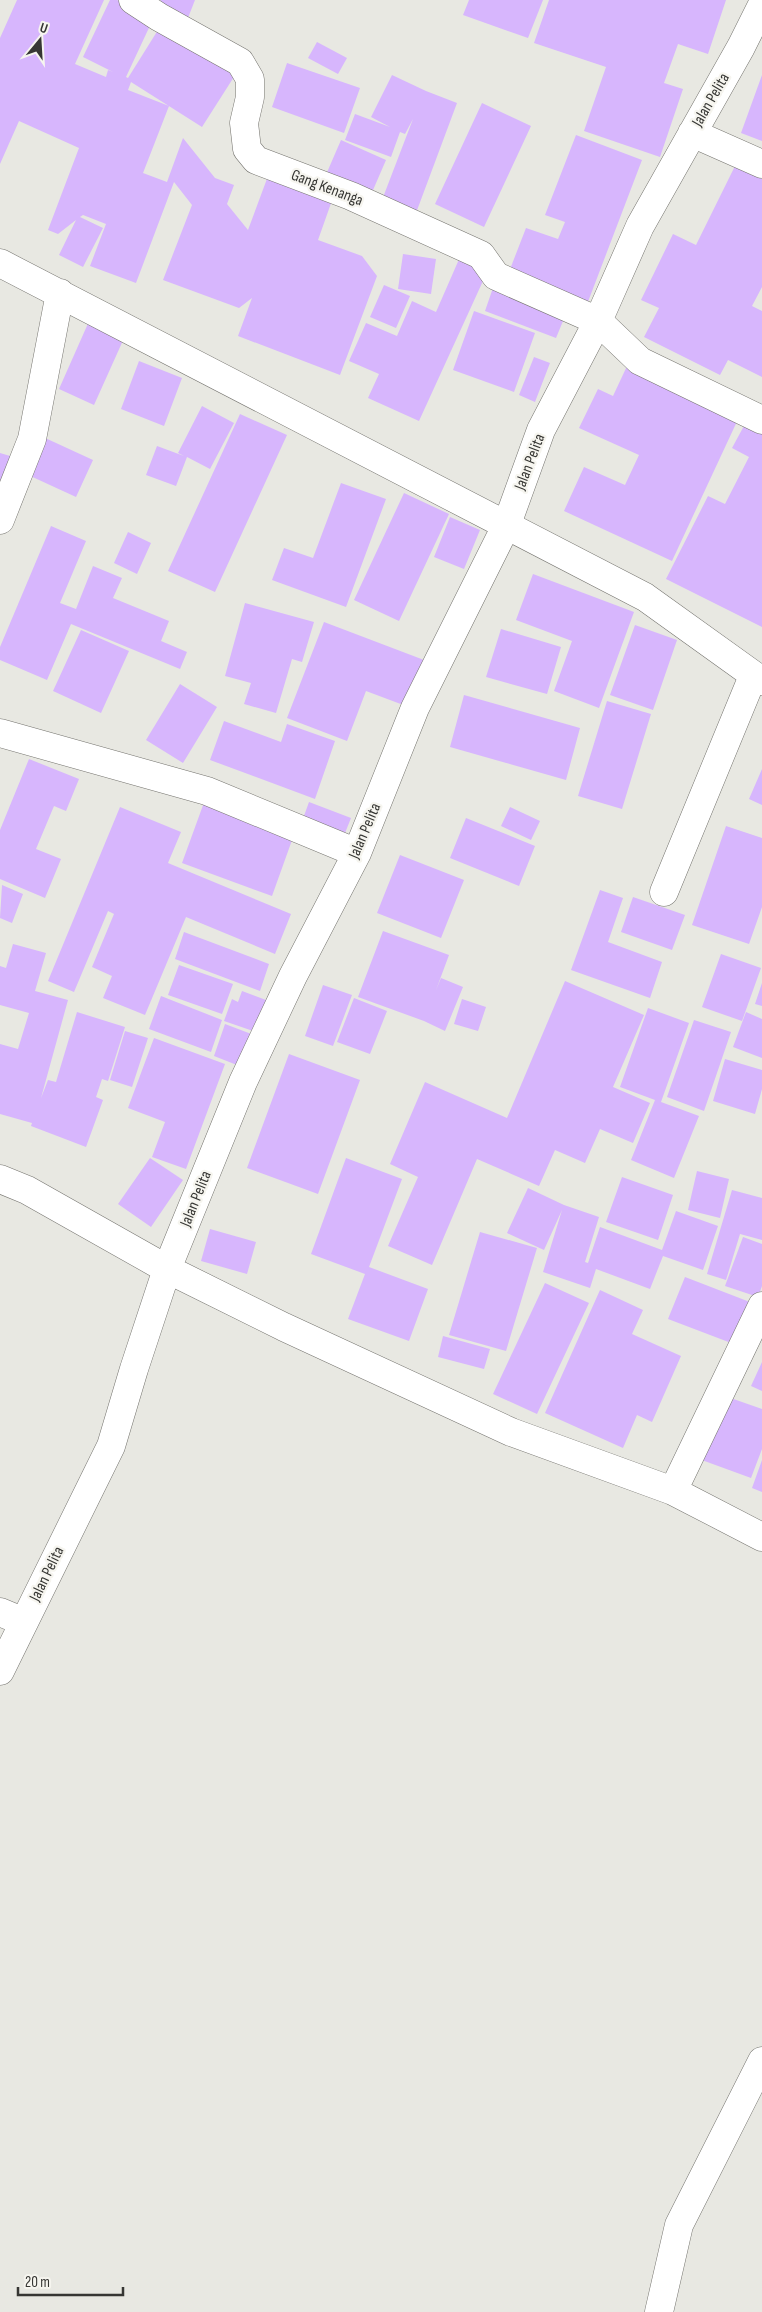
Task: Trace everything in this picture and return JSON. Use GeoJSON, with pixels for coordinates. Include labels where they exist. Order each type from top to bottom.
{"type":"FeatureCollection","features":[{"type":"Feature","properties":{"kind":"street","name":"Gang Kenanga"},"geometry":{"type":"LineString","coordinates":[[133,0],[159,17],[240,62],[250,79],[250,97],[244,123],[247,150],[256,160],[351,196],[481,255],[496,276],[598,321],[640,361],[762,420]]}},
{"type":"Feature","properties":{"kind":"street","name":"Jalan Pelita"},"geometry":{"type":"LineString","coordinates":[[0,1671],[12,1617],[111,1446],[167,1269],[243,1082],[293,976],[357,853],[415,708],[507,524],[541,430],[598,321],[640,226],[741,48],[762,5]]}},
{"type":"Feature","properties":{"kind":"street"},"geometry":{"type":"LineString","coordinates":[[692,133],[762,164]]}},
{"type":"Feature","properties":{"kind":"street"},"geometry":{"type":"LineString","coordinates":[[0,263],[645,597],[758,678],[664,892]]}},
{"type":"Feature","properties":{"kind":"street"},"geometry":{"type":"LineString","coordinates":[[0,520],[32,439],[60,293]]}},
{"type":"Feature","properties":{"kind":"street"},"geometry":{"type":"LineString","coordinates":[[0,733],[207,791],[357,853]]}},
{"type":"Feature","properties":{"kind":"street"},"geometry":{"type":"LineString","coordinates":[[0,1179],[27,1190],[167,1269],[284,1327],[511,1432],[673,1491],[762,1537]]}},
{"type":"Feature","properties":{"kind":"street"},"geometry":{"type":"LineString","coordinates":[[673,1491],[762,1306]]}},
{"type":"Feature","properties":{"kind":"street"},"geometry":{"type":"LineString","coordinates":[[659,2312],[679,2225],[762,2061]]}},
{"type":"Feature","properties":{"kind":"building"},"geometry":{"type":"Polygon","coordinates":[[[17,0],[104,0],[75,64],[106,77],[108,70],[113,72],[83,57],[110,0],[117,0],[154,17],[126,77],[128,78],[163,22],[239,69],[202,127],[169,106],[143,173],[167,182],[183,138],[215,178],[234,185],[227,204],[248,230],[271,168],[335,192],[318,240],[362,256],[377,276],[340,375],[238,336],[252,298],[239,308],[163,280],[192,205],[174,182],[136,283],[90,266],[106,224],[83,215],[80,217],[103,228],[83,267],[59,255],[76,220],[58,234],[48,230],[79,148],[19,121],[0,164],[0,38],[17,0]],[[131,82],[128,90],[169,106],[131,82]]]}},
{"type":"Feature","properties":{"kind":"building"},"geometry":{"type":"Polygon","coordinates":[[[161,0],[195,0],[186,23],[156,13],[161,0]]]}},
{"type":"Feature","properties":{"kind":"building"},"geometry":{"type":"Polygon","coordinates":[[[469,0],[543,0],[528,38],[463,15],[469,0]]]}},
{"type":"Feature","properties":{"kind":"building"},"geometry":{"type":"Polygon","coordinates":[[[549,0],[726,0],[708,54],[678,44],[664,83],[683,89],[660,157],[584,131],[606,67],[534,43],[549,0]]]}},
{"type":"Feature","properties":{"kind":"building"},"geometry":{"type":"Polygon","coordinates":[[[317,42],[347,58],[338,74],[308,58],[317,42]]]}},
{"type":"Feature","properties":{"kind":"building"},"geometry":{"type":"Polygon","coordinates":[[[287,63],[360,88],[344,133],[272,107],[287,63]]]}},
{"type":"Feature","properties":{"kind":"building"},"geometry":{"type":"Polygon","coordinates":[[[392,75],[457,103],[416,213],[382,200],[413,119],[405,134],[400,132],[391,157],[345,140],[355,114],[390,127],[371,117],[392,75]]]}},
{"type":"Feature","properties":{"kind":"building"},"geometry":{"type":"Polygon","coordinates":[[[762,75],[762,141],[741,133],[762,75]]]}},
{"type":"Feature","properties":{"kind":"building"},"geometry":{"type":"Polygon","coordinates":[[[482,103],[531,126],[484,227],[435,204],[482,103]]]}},
{"type":"Feature","properties":{"kind":"building"},"geometry":{"type":"Polygon","coordinates":[[[576,135],[642,160],[586,307],[507,277],[526,228],[558,239],[565,222],[545,215],[576,135]]]}},
{"type":"Feature","properties":{"kind":"building"},"geometry":{"type":"Polygon","coordinates":[[[341,140],[386,160],[370,197],[325,177],[341,140]]]}},
{"type":"Feature","properties":{"kind":"building"},"geometry":{"type":"Polygon","coordinates":[[[735,166],[762,179],[762,287],[752,306],[762,311],[762,377],[728,360],[720,375],[644,337],[659,308],[641,300],[673,234],[696,245],[735,166]]]}},
{"type":"Feature","properties":{"kind":"building"},"geometry":{"type":"Polygon","coordinates":[[[403,254],[436,259],[431,294],[398,289],[403,254]]]}},
{"type":"Feature","properties":{"kind":"building"},"geometry":{"type":"Polygon","coordinates":[[[460,257],[488,270],[419,421],[368,398],[379,374],[349,361],[366,323],[397,336],[412,301],[436,312],[460,257]]]}},
{"type":"Feature","properties":{"kind":"building"},"geometry":{"type":"Polygon","coordinates":[[[495,282],[568,309],[556,338],[485,311],[495,282]]]}},
{"type":"Feature","properties":{"kind":"building"},"geometry":{"type":"Polygon","coordinates":[[[384,285],[410,296],[396,328],[370,317],[384,285]]]}},
{"type":"Feature","properties":{"kind":"building"},"geometry":{"type":"Polygon","coordinates":[[[474,311],[535,333],[514,392],[453,370],[474,311]]]}},
{"type":"Feature","properties":{"kind":"building"},"geometry":{"type":"Polygon","coordinates":[[[90,319],[125,336],[94,405],[59,389],[90,319]]]}},
{"type":"Feature","properties":{"kind":"building"},"geometry":{"type":"Polygon","coordinates":[[[534,357],[550,363],[535,402],[519,395],[534,357]]]}},
{"type":"Feature","properties":{"kind":"building"},"geometry":{"type":"Polygon","coordinates":[[[139,361],[182,378],[164,426],[121,409],[139,361]]]}},
{"type":"Feature","properties":{"kind":"building"},"geometry":{"type":"Polygon","coordinates":[[[628,364],[740,415],[672,561],[564,511],[584,467],[625,485],[639,455],[579,428],[598,389],[613,396],[628,364]]]}},
{"type":"Feature","properties":{"kind":"building"},"geometry":{"type":"Polygon","coordinates":[[[202,406],[234,423],[210,469],[187,457],[176,486],[146,475],[157,446],[184,456],[178,453],[202,406]]]}},
{"type":"Feature","properties":{"kind":"building"},"geometry":{"type":"Polygon","coordinates":[[[240,414],[287,435],[215,592],[168,571],[240,414]]]}},
{"type":"Feature","properties":{"kind":"building"},"geometry":{"type":"Polygon","coordinates":[[[745,424],[762,432],[762,627],[666,579],[708,496],[725,504],[749,457],[732,448],[745,424]]]}},
{"type":"Feature","properties":{"kind":"building"},"geometry":{"type":"Polygon","coordinates":[[[43,437],[93,460],[76,497],[26,474],[43,437]]]}},
{"type":"Feature","properties":{"kind":"building"},"geometry":{"type":"Polygon","coordinates":[[[0,453],[17,458],[0,495],[0,453]]]}},
{"type":"Feature","properties":{"kind":"building"},"geometry":{"type":"Polygon","coordinates":[[[341,483],[386,499],[346,607],[272,580],[284,548],[313,558],[341,483]]]}},
{"type":"Feature","properties":{"kind":"building"},"geometry":{"type":"Polygon","coordinates":[[[404,493],[449,514],[399,621],[354,600],[404,493]]]}},
{"type":"Feature","properties":{"kind":"building"},"geometry":{"type":"Polygon","coordinates":[[[450,517],[480,530],[464,569],[434,557],[450,517]]]}},
{"type":"Feature","properties":{"kind":"building"},"geometry":{"type":"Polygon","coordinates":[[[51,526],[86,541],[60,603],[76,609],[93,566],[122,578],[113,598],[169,621],[161,641],[187,652],[180,669],[71,624],[47,680],[0,660],[0,647],[51,526]]]}},
{"type":"Feature","properties":{"kind":"building"},"geometry":{"type":"Polygon","coordinates":[[[128,532],[151,543],[137,574],[114,563],[128,532]]]}},
{"type":"Feature","properties":{"kind":"building"},"geometry":{"type":"Polygon","coordinates":[[[533,574],[634,612],[599,708],[554,691],[572,641],[516,620],[533,574]]]}},
{"type":"Feature","properties":{"kind":"building"},"geometry":{"type":"Polygon","coordinates":[[[245,603],[314,622],[302,662],[292,659],[276,713],[244,704],[251,683],[225,676],[245,603]]]}},
{"type":"Feature","properties":{"kind":"building"},"geometry":{"type":"Polygon","coordinates":[[[324,622],[424,660],[406,706],[366,691],[347,741],[287,718],[324,622]]]}},
{"type":"Feature","properties":{"kind":"building"},"geometry":{"type":"Polygon","coordinates":[[[635,625],[677,640],[653,710],[610,695],[635,625]]]}},
{"type":"Feature","properties":{"kind":"building"},"geometry":{"type":"Polygon","coordinates":[[[501,629],[561,647],[547,694],[486,677],[501,629]]]}},
{"type":"Feature","properties":{"kind":"building"},"geometry":{"type":"Polygon","coordinates":[[[81,630],[129,651],[101,713],[53,691],[81,630]]]}},
{"type":"Feature","properties":{"kind":"building"},"geometry":{"type":"Polygon","coordinates":[[[180,684],[217,707],[183,763],[146,740],[180,684]]]}},
{"type":"Feature","properties":{"kind":"building"},"geometry":{"type":"Polygon","coordinates":[[[464,695],[580,728],[566,780],[450,747],[464,695]]]}},
{"type":"Feature","properties":{"kind":"building"},"geometry":{"type":"Polygon","coordinates":[[[607,701],[651,714],[622,809],[578,796],[607,701]]]}},
{"type":"Feature","properties":{"kind":"building"},"geometry":{"type":"Polygon","coordinates":[[[224,721],[281,742],[287,724],[335,741],[315,799],[210,760],[224,721]]]}},
{"type":"Feature","properties":{"kind":"building"},"geometry":{"type":"Polygon","coordinates":[[[29,759],[79,779],[66,811],[54,806],[36,849],[61,859],[45,898],[0,879],[0,830],[29,759]]]}},
{"type":"Feature","properties":{"kind":"building"},"geometry":{"type":"Polygon","coordinates":[[[762,769],[762,805],[749,799],[762,769]]]}},
{"type":"Feature","properties":{"kind":"building"},"geometry":{"type":"Polygon","coordinates":[[[206,797],[296,829],[272,896],[182,863],[206,797]]]}},
{"type":"Feature","properties":{"kind":"building"},"geometry":{"type":"Polygon","coordinates":[[[309,802],[351,818],[341,843],[300,827],[309,802]]]}},
{"type":"Feature","properties":{"kind":"building"},"geometry":{"type":"Polygon","coordinates":[[[120,807],[181,832],[168,863],[291,914],[275,954],[186,917],[145,1015],[103,998],[112,976],[92,967],[114,914],[108,911],[74,992],[48,981],[120,807]]]}},
{"type":"Feature","properties":{"kind":"building"},"geometry":{"type":"Polygon","coordinates":[[[510,807],[540,821],[531,840],[501,826],[510,807]]]}},
{"type":"Feature","properties":{"kind":"building"},"geometry":{"type":"Polygon","coordinates":[[[466,818],[535,846],[519,886],[450,858],[466,818]]]}},
{"type":"Feature","properties":{"kind":"building"},"geometry":{"type":"Polygon","coordinates":[[[726,826],[762,838],[762,907],[749,944],[692,925],[726,826]]]}},
{"type":"Feature","properties":{"kind":"building"},"geometry":{"type":"Polygon","coordinates":[[[400,855],[464,880],[441,938],[377,913],[400,855]]]}},
{"type":"Feature","properties":{"kind":"building"},"geometry":{"type":"Polygon","coordinates":[[[2,885],[23,894],[12,923],[0,918],[2,885]]]}},
{"type":"Feature","properties":{"kind":"building"},"geometry":{"type":"Polygon","coordinates":[[[600,890],[623,898],[608,942],[662,962],[650,998],[571,970],[600,890]]]}},
{"type":"Feature","properties":{"kind":"building"},"geometry":{"type":"Polygon","coordinates":[[[633,897],[685,915],[672,950],[621,932],[633,897]]]}},
{"type":"Feature","properties":{"kind":"building"},"geometry":{"type":"Polygon","coordinates":[[[383,931],[449,955],[436,990],[441,978],[463,987],[445,1031],[424,1021],[358,997],[383,931]]]}},
{"type":"Feature","properties":{"kind":"building"},"geometry":{"type":"Polygon","coordinates":[[[184,932],[269,964],[260,991],[175,959],[184,932]]]}},
{"type":"Feature","properties":{"kind":"building"},"geometry":{"type":"Polygon","coordinates":[[[13,944],[46,953],[35,991],[68,1000],[41,1098],[48,1080],[56,1082],[77,1012],[125,1027],[108,1081],[102,1079],[96,1097],[103,1100],[86,1147],[31,1126],[32,1123],[0,1114],[0,1044],[18,1049],[29,1013],[0,1005],[0,966],[6,968],[13,944]]]}},
{"type":"Feature","properties":{"kind":"building"},"geometry":{"type":"Polygon","coordinates":[[[721,954],[761,968],[742,1021],[702,1007],[721,954]]]}},
{"type":"Feature","properties":{"kind":"building"},"geometry":{"type":"Polygon","coordinates":[[[179,965],[233,984],[222,1014],[168,995],[179,965]]]}},
{"type":"Feature","properties":{"kind":"building"},"geometry":{"type":"Polygon","coordinates":[[[565,981],[644,1015],[613,1087],[650,1103],[633,1143],[600,1129],[585,1163],[555,1150],[539,1186],[477,1159],[432,1265],[388,1246],[418,1177],[390,1164],[425,1082],[507,1118],[565,981]]]}},
{"type":"Feature","properties":{"kind":"building"},"geometry":{"type":"Polygon","coordinates":[[[762,983],[762,1006],[755,1004],[762,983]]]}},
{"type":"Feature","properties":{"kind":"building"},"geometry":{"type":"Polygon","coordinates":[[[323,985],[352,995],[333,1046],[305,1036],[323,985]]]}},
{"type":"Feature","properties":{"kind":"building"},"geometry":{"type":"Polygon","coordinates":[[[242,991],[274,1003],[262,1034],[224,1021],[232,999],[238,1002],[242,991]]]}},
{"type":"Feature","properties":{"kind":"building"},"geometry":{"type":"Polygon","coordinates":[[[161,996],[222,1020],[211,1052],[149,1029],[161,996]]]}},
{"type":"Feature","properties":{"kind":"building"},"geometry":{"type":"Polygon","coordinates":[[[354,998],[387,1011],[370,1054],[337,1042],[354,998]]]}},
{"type":"Feature","properties":{"kind":"building"},"geometry":{"type":"Polygon","coordinates":[[[462,999],[486,1007],[478,1031],[454,1024],[462,999]]]}},
{"type":"Feature","properties":{"kind":"building"},"geometry":{"type":"Polygon","coordinates":[[[648,1008],[689,1023],[661,1102],[699,1116],[674,1178],[631,1160],[655,1100],[620,1087],[648,1008]]]}},
{"type":"Feature","properties":{"kind":"building"},"geometry":{"type":"Polygon","coordinates":[[[746,1012],[762,1019],[762,1058],[733,1047],[746,1012]]]}},
{"type":"Feature","properties":{"kind":"building"},"geometry":{"type":"Polygon","coordinates":[[[694,1020],[731,1032],[704,1111],[667,1097],[694,1020]]]}},
{"type":"Feature","properties":{"kind":"building"},"geometry":{"type":"Polygon","coordinates":[[[225,1024],[254,1035],[242,1067],[214,1056],[225,1024]]]}},
{"type":"Feature","properties":{"kind":"building"},"geometry":{"type":"Polygon","coordinates":[[[125,1031],[148,1038],[132,1087],[110,1080],[125,1031]]]}},
{"type":"Feature","properties":{"kind":"building"},"geometry":{"type":"Polygon","coordinates":[[[154,1038],[225,1064],[186,1169],[152,1157],[165,1122],[128,1108],[154,1038]]]}},
{"type":"Feature","properties":{"kind":"building"},"geometry":{"type":"Polygon","coordinates":[[[289,1054],[360,1080],[318,1194],[247,1168],[289,1054]]]}},
{"type":"Feature","properties":{"kind":"building"},"geometry":{"type":"Polygon","coordinates":[[[725,1059],[762,1070],[762,1089],[755,1114],[713,1101],[725,1059]]]}},
{"type":"Feature","properties":{"kind":"building"},"geometry":{"type":"Polygon","coordinates":[[[150,1158],[183,1180],[151,1227],[118,1204],[150,1158]]]}},
{"type":"Feature","properties":{"kind":"building"},"geometry":{"type":"Polygon","coordinates":[[[346,1158],[402,1179],[369,1267],[428,1289],[409,1341],[348,1319],[365,1274],[311,1254],[346,1158]]]}},
{"type":"Feature","properties":{"kind":"building"},"geometry":{"type":"Polygon","coordinates":[[[697,1171],[729,1179],[720,1218],[688,1210],[697,1171]]]}},
{"type":"Feature","properties":{"kind":"building"},"geometry":{"type":"Polygon","coordinates":[[[622,1177],[673,1195],[658,1240],[606,1222],[622,1177]]]}},
{"type":"Feature","properties":{"kind":"building"},"geometry":{"type":"Polygon","coordinates":[[[528,1188],[564,1205],[599,1217],[585,1262],[588,1263],[600,1227],[662,1250],[676,1211],[718,1226],[703,1270],[663,1256],[650,1289],[596,1269],[590,1288],[543,1272],[562,1210],[544,1250],[507,1233],[528,1188]]]}},
{"type":"Feature","properties":{"kind":"building"},"geometry":{"type":"Polygon","coordinates":[[[732,1190],[762,1198],[762,1240],[740,1234],[726,1280],[707,1274],[732,1190]]]}},
{"type":"Feature","properties":{"kind":"building"},"geometry":{"type":"Polygon","coordinates":[[[210,1229],[256,1242],[247,1274],[201,1261],[210,1229]]]}},
{"type":"Feature","properties":{"kind":"building"},"geometry":{"type":"Polygon","coordinates":[[[480,1232],[537,1248],[506,1351],[449,1335],[480,1232]]]}},
{"type":"Feature","properties":{"kind":"building"},"geometry":{"type":"Polygon","coordinates":[[[743,1237],[762,1244],[762,1286],[758,1297],[725,1286],[743,1237]]]}},
{"type":"Feature","properties":{"kind":"building"},"geometry":{"type":"Polygon","coordinates":[[[685,1277],[755,1304],[739,1346],[668,1319],[685,1277]]]}},
{"type":"Feature","properties":{"kind":"building"},"geometry":{"type":"Polygon","coordinates":[[[545,1283],[589,1303],[537,1414],[493,1394],[545,1283]]]}},
{"type":"Feature","properties":{"kind":"building"},"geometry":{"type":"Polygon","coordinates":[[[600,1290],[643,1310],[632,1334],[681,1356],[652,1422],[637,1415],[623,1448],[545,1413],[600,1290]]]}},
{"type":"Feature","properties":{"kind":"building"},"geometry":{"type":"Polygon","coordinates":[[[443,1336],[490,1349],[484,1369],[438,1357],[443,1336]]]}},
{"type":"Feature","properties":{"kind":"building"},"geometry":{"type":"Polygon","coordinates":[[[762,1362],[762,1391],[751,1386],[762,1362]]]}},
{"type":"Feature","properties":{"kind":"building"},"geometry":{"type":"Polygon","coordinates":[[[722,1395],[762,1409],[762,1449],[751,1478],[699,1459],[722,1395]]]}},
{"type":"Feature","properties":{"kind":"building"},"geometry":{"type":"Polygon","coordinates":[[[762,1460],[762,1492],[752,1488],[762,1460]]]}}]}
